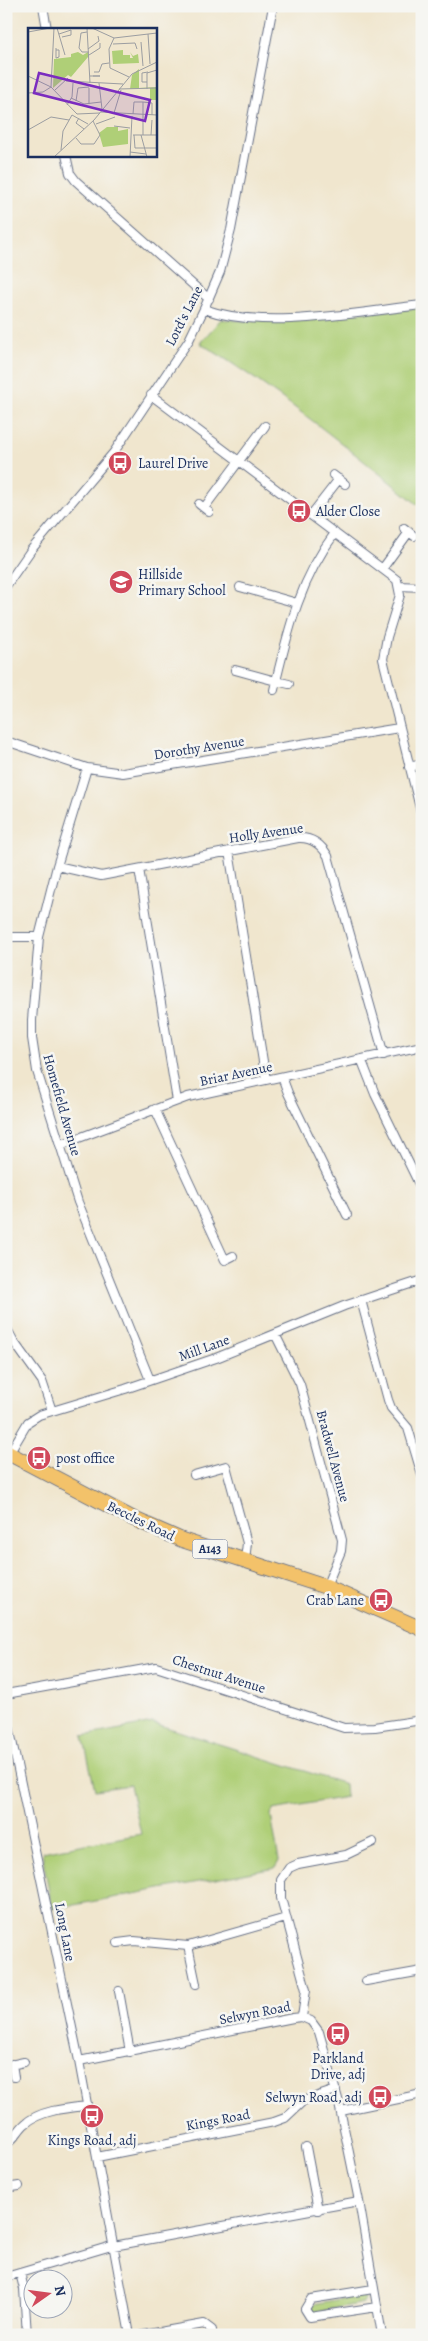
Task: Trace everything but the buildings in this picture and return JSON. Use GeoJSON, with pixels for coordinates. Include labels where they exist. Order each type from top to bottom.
{"type":"FeatureCollection","features":[{"type":"Feature","properties":{"kind":"highway","name":"Beccles Road"},"geometry":{"type":"LineString","coordinates":[[8,1453],[134,1519],[182,1540],[326,1587],[422,1629]]}},
{"type":"Feature","properties":{"kind":"street"},"geometry":{"type":"LineString","coordinates":[[43,6],[47,28]]}},
{"type":"Feature","properties":{"kind":"street","name":"Lord's Lane"},"geometry":{"type":"LineString","coordinates":[[6,586],[31,550],[114,452],[189,340],[209,299],[220,272],[231,230],[273,6]]}},
{"type":"Feature","properties":{"kind":"street"},"geometry":{"type":"LineString","coordinates":[[66,156],[70,173],[76,181],[209,299]]}},
{"type":"Feature","properties":{"kind":"street"},"geometry":{"type":"LineString","coordinates":[[204,309],[229,316],[294,318],[422,305]]}},
{"type":"Feature","properties":{"kind":"street"},"geometry":{"type":"LineString","coordinates":[[151,395],[397,580],[400,595],[383,658],[422,816]]}},
{"type":"Feature","properties":{"kind":"street"},"geometry":{"type":"LineString","coordinates":[[204,508],[265,426]]}},
{"type":"Feature","properties":{"kind":"street"},"geometry":{"type":"LineString","coordinates":[[311,515],[339,479]]}},
{"type":"Feature","properties":{"kind":"street"},"geometry":{"type":"LineString","coordinates":[[383,568],[409,532]]}},
{"type":"Feature","properties":{"kind":"street"},"geometry":{"type":"LineString","coordinates":[[274,690],[297,603],[314,562],[335,533]]}},
{"type":"Feature","properties":{"kind":"street"},"geometry":{"type":"LineString","coordinates":[[399,586],[422,587]]}},
{"type":"Feature","properties":{"kind":"street"},"geometry":{"type":"LineString","coordinates":[[241,588],[297,603]]}},
{"type":"Feature","properties":{"kind":"street"},"geometry":{"type":"LineString","coordinates":[[235,670],[289,684]]}},
{"type":"Feature","properties":{"kind":"street","name":"Dorothy Avenue"},"geometry":{"type":"LineString","coordinates":[[6,741],[87,768],[123,773],[399,728]]}},
{"type":"Feature","properties":{"kind":"street"},"geometry":{"type":"LineString","coordinates":[[409,767],[422,764]]}},
{"type":"Feature","properties":{"kind":"street","name":"Homefield Avenue"},"geometry":{"type":"LineString","coordinates":[[87,768],[56,866],[39,937],[32,1038],[37,1070],[78,1202],[150,1380]]}},
{"type":"Feature","properties":{"kind":"street","name":"Holly Avenue"},"geometry":{"type":"LineString","coordinates":[[56,866],[101,876],[303,838],[314,840],[324,849],[384,1055]]}},
{"type":"Feature","properties":{"kind":"street"},"geometry":{"type":"LineString","coordinates":[[228,851],[266,1080]]}},
{"type":"Feature","properties":{"kind":"street"},"geometry":{"type":"LineString","coordinates":[[139,869],[177,1101]]}},
{"type":"Feature","properties":{"kind":"street"},"geometry":{"type":"LineString","coordinates":[[6,936],[39,937]]}},
{"type":"Feature","properties":{"kind":"street","name":"Briar Avenue"},"geometry":{"type":"LineString","coordinates":[[60,1145],[177,1101],[422,1046]]}},
{"type":"Feature","properties":{"kind":"street"},"geometry":{"type":"LineString","coordinates":[[362,1061],[375,1094],[422,1190]]}},
{"type":"Feature","properties":{"kind":"street"},"geometry":{"type":"LineString","coordinates":[[282,1077],[346,1216]]}},
{"type":"Feature","properties":{"kind":"street"},"geometry":{"type":"LineString","coordinates":[[155,1109],[225,1260]]}},
{"type":"Feature","properties":{"kind":"street"},"geometry":{"type":"LineString","coordinates":[[216,1264],[233,1256]]}},
{"type":"Feature","properties":{"kind":"street","name":"Mill Lane"},"geometry":{"type":"LineString","coordinates":[[8,1453],[28,1422],[52,1411],[216,1358],[361,1300],[422,1280]]}},
{"type":"Feature","properties":{"kind":"street"},"geometry":{"type":"LineString","coordinates":[[361,1300],[388,1400],[391,1408],[408,1428],[422,1475]]}},
{"type":"Feature","properties":{"kind":"street"},"geometry":{"type":"LineString","coordinates":[[6,1327],[14,1342],[42,1381],[52,1411]]}},
{"type":"Feature","properties":{"kind":"street","name":"Bradwell Avenue"},"geometry":{"type":"LineString","coordinates":[[275,1334],[300,1384],[342,1540],[341,1551],[326,1587]]}},
{"type":"Feature","properties":{"kind":"street"},"geometry":{"type":"LineString","coordinates":[[194,1474],[226,1466],[247,1543],[245,1560]]}},
{"type":"Feature","properties":{"kind":"street","name":"Chestnut Avenue"},"geometry":{"type":"LineString","coordinates":[[6,1694],[156,1667],[344,1728],[375,1727],[422,1720]]}},
{"type":"Feature","properties":{"kind":"street","name":"Long Lane"},"geometry":{"type":"LineString","coordinates":[[6,1712],[87,2106],[130,2335]]}},
{"type":"Feature","properties":{"kind":"street"},"geometry":{"type":"LineString","coordinates":[[302,2017],[306,1990],[286,1918],[280,1888],[284,1874],[289,1868],[298,1864],[346,1855],[373,1842]]}},
{"type":"Feature","properties":{"kind":"street"},"geometry":{"type":"LineString","coordinates":[[118,1943],[134,1941],[188,1946],[286,1918]]}},
{"type":"Feature","properties":{"kind":"street"},"geometry":{"type":"LineString","coordinates":[[188,1946],[196,1984]]}},
{"type":"Feature","properties":{"kind":"street"},"geometry":{"type":"LineString","coordinates":[[366,1981],[422,1971]]}},
{"type":"Feature","properties":{"kind":"street"},"geometry":{"type":"LineString","coordinates":[[119,1991],[130,2052]]}},
{"type":"Feature","properties":{"kind":"street","name":"Selwyn Road"},"geometry":{"type":"LineString","coordinates":[[78,2061],[302,2017],[311,2021],[319,2032],[341,2111],[359,2201],[382,2335]]}},
{"type":"Feature","properties":{"kind":"street"},"geometry":{"type":"LineString","coordinates":[[14,2077],[9,2065],[24,2062]]}},
{"type":"Feature","properties":{"kind":"street","name":"Kings Road"},"geometry":{"type":"LineString","coordinates":[[97,2157],[274,2122],[285,2118],[304,2100],[336,2090]]}},
{"type":"Feature","properties":{"kind":"street"},"geometry":{"type":"LineString","coordinates":[[341,2111],[422,2094]]}},
{"type":"Feature","properties":{"kind":"street"},"geometry":{"type":"LineString","coordinates":[[6,2144],[14,2140],[24,2125],[37,2116],[87,2106]]}},
{"type":"Feature","properties":{"kind":"street"},"geometry":{"type":"LineString","coordinates":[[306,2147],[318,2210]]}},
{"type":"Feature","properties":{"kind":"street"},"geometry":{"type":"LineString","coordinates":[[6,2188],[19,2186]]}},
{"type":"Feature","properties":{"kind":"street"},"geometry":{"type":"LineString","coordinates":[[6,2277],[113,2247],[359,2201]]}},
{"type":"Feature","properties":{"kind":"street"},"geometry":{"type":"LineString","coordinates":[[20,2273],[24,2290],[27,2335]]}},
{"type":"Feature","properties":{"kind":"street"},"geometry":{"type":"LineString","coordinates":[[374,2289],[311,2299],[304,2309],[310,2317],[377,2307]]}},
{"type":"Feature","properties":{"kind":"street"},"geometry":{"type":"LineString","coordinates":[[143,2335],[204,2324],[209,2326],[212,2335]]}},
{"type":"Feature","properties":{"kind":"green space"},"geometry":{"type":"Polygon","coordinates":[[[422,308],[422,508],[286,401],[200,343],[221,319],[244,321],[422,308]]]}},
{"type":"Feature","properties":{"kind":"green space"},"geometry":{"type":"Polygon","coordinates":[[[153,1723],[345,1784],[346,1797],[273,1810],[271,1815],[279,1861],[275,1868],[52,1909],[42,1852],[141,1834],[130,1785],[95,1790],[83,1736],[153,1723]]]}},
{"type":"Feature","properties":{"kind":"green space"},"geometry":{"type":"Polygon","coordinates":[[[362,2295],[366,2298],[363,2303],[312,2313],[308,2307],[313,2304],[362,2295]]]}},
{"type":"Feature","properties":{"kind":"place","name":"Laurel Drive"},"geometry":{"type":"Point","coordinates":[120,463]}},
{"type":"Feature","properties":{"kind":"place","name":"Alder Close"},"geometry":{"type":"Point","coordinates":[299,511]}},
{"type":"Feature","properties":{"kind":"place","name":"Hillside Primary School"},"geometry":{"type":"Point","coordinates":[121,582]}},
{"type":"Feature","properties":{"kind":"place","name":"post office"},"geometry":{"type":"Point","coordinates":[39,1458]}},
{"type":"Feature","properties":{"kind":"place","name":"Crab Lane"},"geometry":{"type":"Point","coordinates":[381,1600]}},
{"type":"Feature","properties":{"kind":"place","name":"Parkland Drive, adj"},"geometry":{"type":"Point","coordinates":[338,2034]}},
{"type":"Feature","properties":{"kind":"place","name":"Selwyn Road, adj"},"geometry":{"type":"Point","coordinates":[380,2097]}},
{"type":"Feature","properties":{"kind":"place","name":"Kings Road, adj"},"geometry":{"type":"Point","coordinates":[92,2116]}}]}
